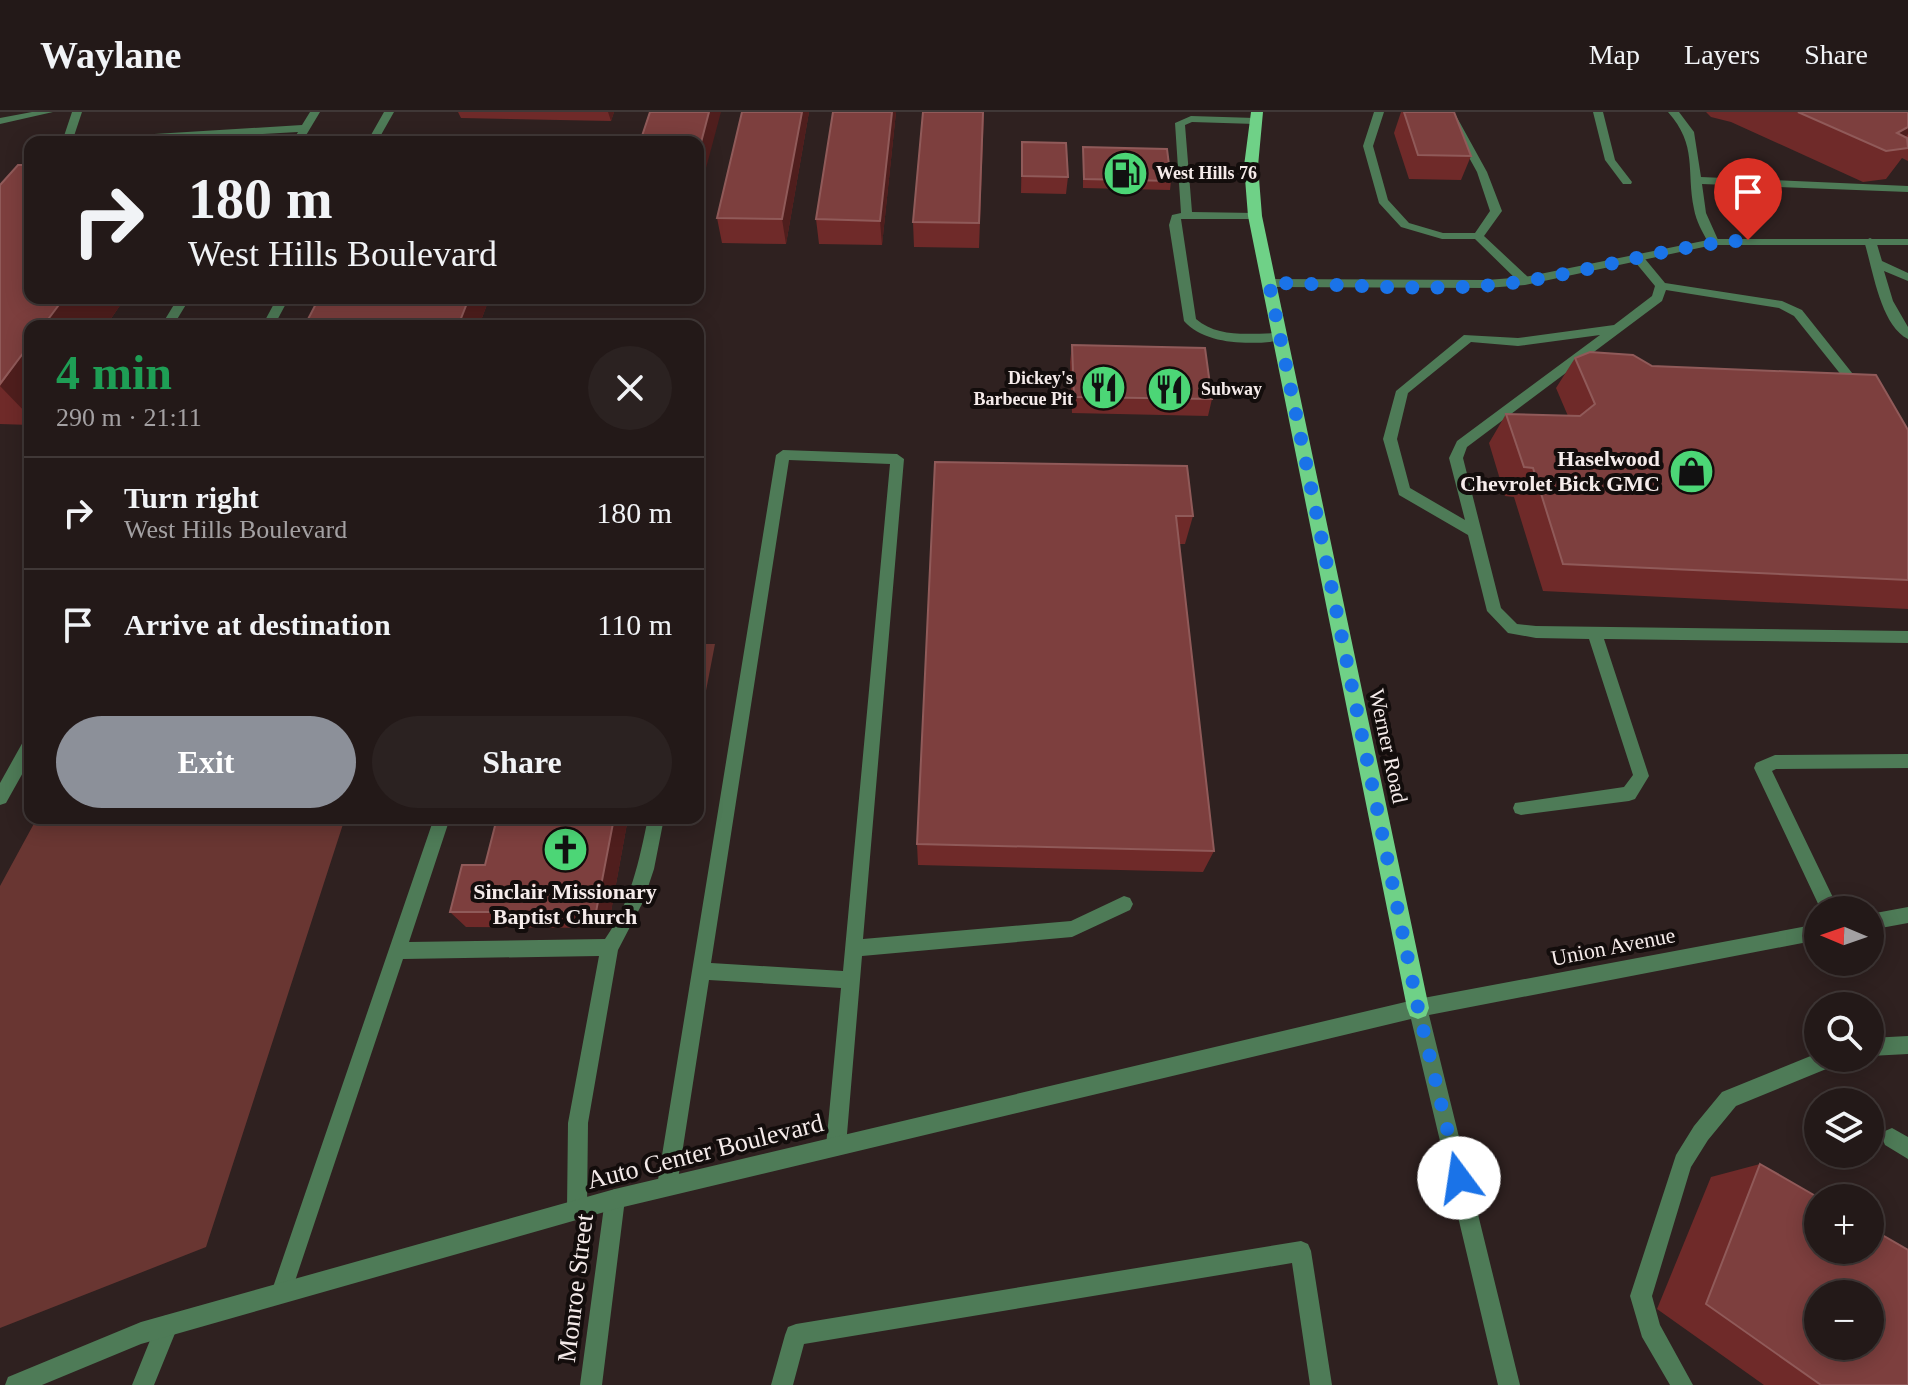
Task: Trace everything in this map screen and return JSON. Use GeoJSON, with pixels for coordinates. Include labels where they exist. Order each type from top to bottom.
{"type":"FeatureCollection","features":[{"type":"Feature","properties":{"kind":"main road","name":"Werner Road"},"geometry":{"type":"LineString","coordinates":[[1256,116],[1251,166],[1255,216],[1418,1008]]}},
{"type":"Feature","properties":{"kind":"street"},"geometry":{"type":"LineString","coordinates":[[0,121],[48,112]]}},
{"type":"Feature","properties":{"kind":"street"},"geometry":{"type":"LineString","coordinates":[[70,136],[77,112]]}},
{"type":"Feature","properties":{"kind":"street"},"geometry":{"type":"LineString","coordinates":[[301,136],[315,112]]}},
{"type":"Feature","properties":{"kind":"street"},"geometry":{"type":"LineString","coordinates":[[375,136],[389,112]]}},
{"type":"Feature","properties":{"kind":"street"},"geometry":{"type":"LineString","coordinates":[[1379,112],[1368,146],[1383,201],[1405,225],[1442,236],[1478,236],[1525,281]]}},
{"type":"Feature","properties":{"kind":"street"},"geometry":{"type":"LineString","coordinates":[[1449,112],[1482,172],[1496,211],[1478,236]]}},
{"type":"Feature","properties":{"kind":"street"},"geometry":{"type":"LineString","coordinates":[[1598,112],[1610,160],[1627,182]]}},
{"type":"Feature","properties":{"kind":"street"},"geometry":{"type":"LineString","coordinates":[[1673,112],[1681,118],[1692,140],[1700,214],[1713,242]]}},
{"type":"Feature","properties":{"kind":"street"},"geometry":{"type":"LineString","coordinates":[[1187,215],[1180,123],[1191,119],[1256,116]]}},
{"type":"Feature","properties":{"kind":"street"},"geometry":{"type":"LineString","coordinates":[[170,136],[306,128]]}},
{"type":"Feature","properties":{"kind":"street"},"geometry":{"type":"LineString","coordinates":[[1695,180],[1908,189]]}},
{"type":"Feature","properties":{"kind":"street"},"geometry":{"type":"LineString","coordinates":[[1255,216],[1176,217],[1190,321],[1196,328],[1209,333],[1280,337]]}},
{"type":"Feature","properties":{"kind":"street"},"geometry":{"type":"LineString","coordinates":[[1870,241],[1878,264],[1884,301],[1908,335]]}},
{"type":"Feature","properties":{"kind":"street"},"geometry":{"type":"LineString","coordinates":[[1269,283],[1431,285],[1525,281],[1713,242],[1908,242]]}},
{"type":"Feature","properties":{"kind":"street"},"geometry":{"type":"LineString","coordinates":[[1637,257],[1661,286],[1782,305],[1798,313],[1865,401]]}},
{"type":"Feature","properties":{"kind":"street"},"geometry":{"type":"LineString","coordinates":[[1878,264],[1908,277]]}},
{"type":"Feature","properties":{"kind":"street"},"geometry":{"type":"LineString","coordinates":[[1661,286],[1658,298],[1570,369],[1462,444],[1456,458],[1494,611],[1513,629],[1536,632],[1908,637]]}},
{"type":"Feature","properties":{"kind":"street"},"geometry":{"type":"LineString","coordinates":[[1474,532],[1404,491],[1390,439],[1402,391],[1468,338],[1518,342],[1616,329]]}},
{"type":"Feature","properties":{"kind":"street"},"geometry":{"type":"LineString","coordinates":[[1842,387],[1858,388]]}},
{"type":"Feature","properties":{"kind":"street"},"geometry":{"type":"LineString","coordinates":[[667,1186],[783,455],[897,459],[836,1146]]}},
{"type":"Feature","properties":{"kind":"street"},"geometry":{"type":"LineString","coordinates":[[1521,808],[1629,794],[1641,776],[1595,633]]}},
{"type":"Feature","properties":{"kind":"street"},"geometry":{"type":"LineString","coordinates":[[0,798],[24,756]]}},
{"type":"Feature","properties":{"kind":"street"},"geometry":{"type":"LineString","coordinates":[[1823,896],[1762,768],[1775,762],[1908,761]]}},
{"type":"Feature","properties":{"kind":"street"},"geometry":{"type":"LineString","coordinates":[[281,1293],[440,824]]}},
{"type":"Feature","properties":{"kind":"street"},"geometry":{"type":"LineString","coordinates":[[577,1209],[578,1123],[610,947],[626,927],[649,855],[655,824]]}},
{"type":"Feature","properties":{"kind":"street"},"geometry":{"type":"LineString","coordinates":[[853,948],[1072,929],[1124,904]]}},
{"type":"Feature","properties":{"kind":"street"},"geometry":{"type":"LineString","coordinates":[[1884,919],[1908,915]]}},
{"type":"Feature","properties":{"kind":"street","name":"Union Avenue"},"geometry":{"type":"LineString","coordinates":[[1418,1008],[1804,935]]}},
{"type":"Feature","properties":{"kind":"street"},"geometry":{"type":"LineString","coordinates":[[397,951],[610,947]]}},
{"type":"Feature","properties":{"kind":"street"},"geometry":{"type":"LineString","coordinates":[[700,971],[850,980]]}},
{"type":"Feature","properties":{"kind":"street","name":"Auto Center Boulevard"},"geometry":{"type":"LineString","coordinates":[[16,1385],[141,1333],[577,1209],[1418,1008]]}},
{"type":"Feature","properties":{"kind":"street","name":"Werner Road"},"geometry":{"type":"LineString","coordinates":[[1418,1008],[1509,1385]]}},
{"type":"Feature","properties":{"kind":"street"},"geometry":{"type":"LineString","coordinates":[[1884,1046],[1908,1045]]}},
{"type":"Feature","properties":{"kind":"street"},"geometry":{"type":"LineString","coordinates":[[1682,1385],[1650,1329],[1641,1296],[1683,1162],[1701,1133],[1729,1099],[1804,1068]]}},
{"type":"Feature","properties":{"kind":"street","name":"Monroe Street"},"geometry":{"type":"LineString","coordinates":[[591,1385],[615,1199]]}},
{"type":"Feature","properties":{"kind":"street"},"geometry":{"type":"LineString","coordinates":[[782,1385],[796,1335],[1301,1251],[1321,1385]]}},
{"type":"Feature","properties":{"kind":"street"},"geometry":{"type":"LineString","coordinates":[[143,1385],[167,1326]]}},
{"type":"Feature","properties":{"kind":"shaded area"},"geometry":{"type":"Polygon","coordinates":[[[704,644],[715,644],[704,701],[704,644]]]}},
{"type":"Feature","properties":{"kind":"shaded area"},"geometry":{"type":"Polygon","coordinates":[[[34,824],[343,824],[206,1247],[0,1328],[0,886],[34,824]]]}},
{"type":"Feature","properties":{"kind":"building"},"geometry":{"type":"Polygon","coordinates":[[[650,112],[709,112],[703,136],[642,136],[650,112]]]}},
{"type":"Feature","properties":{"kind":"building"},"geometry":{"type":"Polygon","coordinates":[[[742,112],[802,112],[782,219],[717,218],[742,112]]]}},
{"type":"Feature","properties":{"kind":"building"},"geometry":{"type":"Polygon","coordinates":[[[833,112],[892,112],[880,221],[816,219],[833,112]]]}},
{"type":"Feature","properties":{"kind":"building"},"geometry":{"type":"Polygon","coordinates":[[[923,112],[983,112],[979,223],[913,222],[923,112]]]}},
{"type":"Feature","properties":{"kind":"building"},"geometry":{"type":"Polygon","coordinates":[[[1404,112],[1454,112],[1471,156],[1418,155],[1404,112]]]}},
{"type":"Feature","properties":{"kind":"building"},"geometry":{"type":"Polygon","coordinates":[[[1798,112],[1908,112],[1908,127],[1897,133],[1907,138],[1908,148],[1886,151],[1798,112]]]}},
{"type":"Feature","properties":{"kind":"building"},"geometry":{"type":"Polygon","coordinates":[[[1022,142],[1066,143],[1068,177],[1022,176],[1022,142]]]}},
{"type":"Feature","properties":{"kind":"building","name":"West Hills 76"},"geometry":{"type":"Polygon","coordinates":[[[1083,147],[1167,149],[1171,181],[1084,179],[1083,147]]]}},
{"type":"Feature","properties":{"kind":"building"},"geometry":{"type":"Polygon","coordinates":[[[18,165],[24,165],[24,304],[60,304],[48,320],[24,320],[24,352],[0,384],[0,185],[18,165]]]}},
{"type":"Feature","properties":{"kind":"building"},"geometry":{"type":"Polygon","coordinates":[[[316,304],[467,304],[460,320],[308,320],[316,304]]]}},
{"type":"Feature","properties":{"kind":"building"},"geometry":{"type":"Polygon","coordinates":[[[1072,345],[1205,348],[1212,399],[1074,397],[1072,345]]]}},
{"type":"Feature","properties":{"kind":"building","name":"Haselwood Chevrolet Bick GMC"},"geometry":{"type":"Polygon","coordinates":[[[1590,352],[1633,355],[1652,366],[1876,375],[1908,430],[1908,580],[1563,564],[1533,468],[1524,467],[1506,414],[1580,416],[1595,404],[1575,358],[1590,352]]]}},
{"type":"Feature","properties":{"kind":"building"},"geometry":{"type":"Polygon","coordinates":[[[935,462],[1187,466],[1193,516],[1176,516],[1214,851],[917,844],[935,462]]]}},
{"type":"Feature","properties":{"kind":"building","name":"Sinclair Missionary Baptist Church"},"geometry":{"type":"Polygon","coordinates":[[[495,824],[613,824],[596,912],[450,912],[462,865],[485,865],[495,824]]]}},
{"type":"Feature","properties":{"kind":"building"},"geometry":{"type":"Polygon","coordinates":[[[1760,1164],[1804,1189],[1804,1264],[1884,1264],[1884,1236],[1908,1250],[1908,1385],[1821,1385],[1706,1304],[1760,1164]]]}},
{"type":"Feature","properties":{"kind":"place","name":"West Hills 76"},"geometry":{"type":"Point","coordinates":[1125,173]}},
{"type":"Feature","properties":{"kind":"place","name":"Dickey's Barbecue Pit"},"geometry":{"type":"Point","coordinates":[1104,388]}},
{"type":"Feature","properties":{"kind":"place","name":"Subway"},"geometry":{"type":"Point","coordinates":[1170,389]}},
{"type":"Feature","properties":{"kind":"place","name":"Haselwood Chevrolet Bick GMC"},"geometry":{"type":"Point","coordinates":[1691,471]}},
{"type":"Feature","properties":{"kind":"place","name":"Sinclair Missionary Baptist Church"},"geometry":{"type":"Point","coordinates":[565,850]}},
{"type":"Feature","properties":{"kind":"route"},"geometry":{"type":"LineString","coordinates":[[1459,1178],[1418,1008],[1269,283],[1379,285],[1525,281],[1686,246],[1748,240]]}}]}
